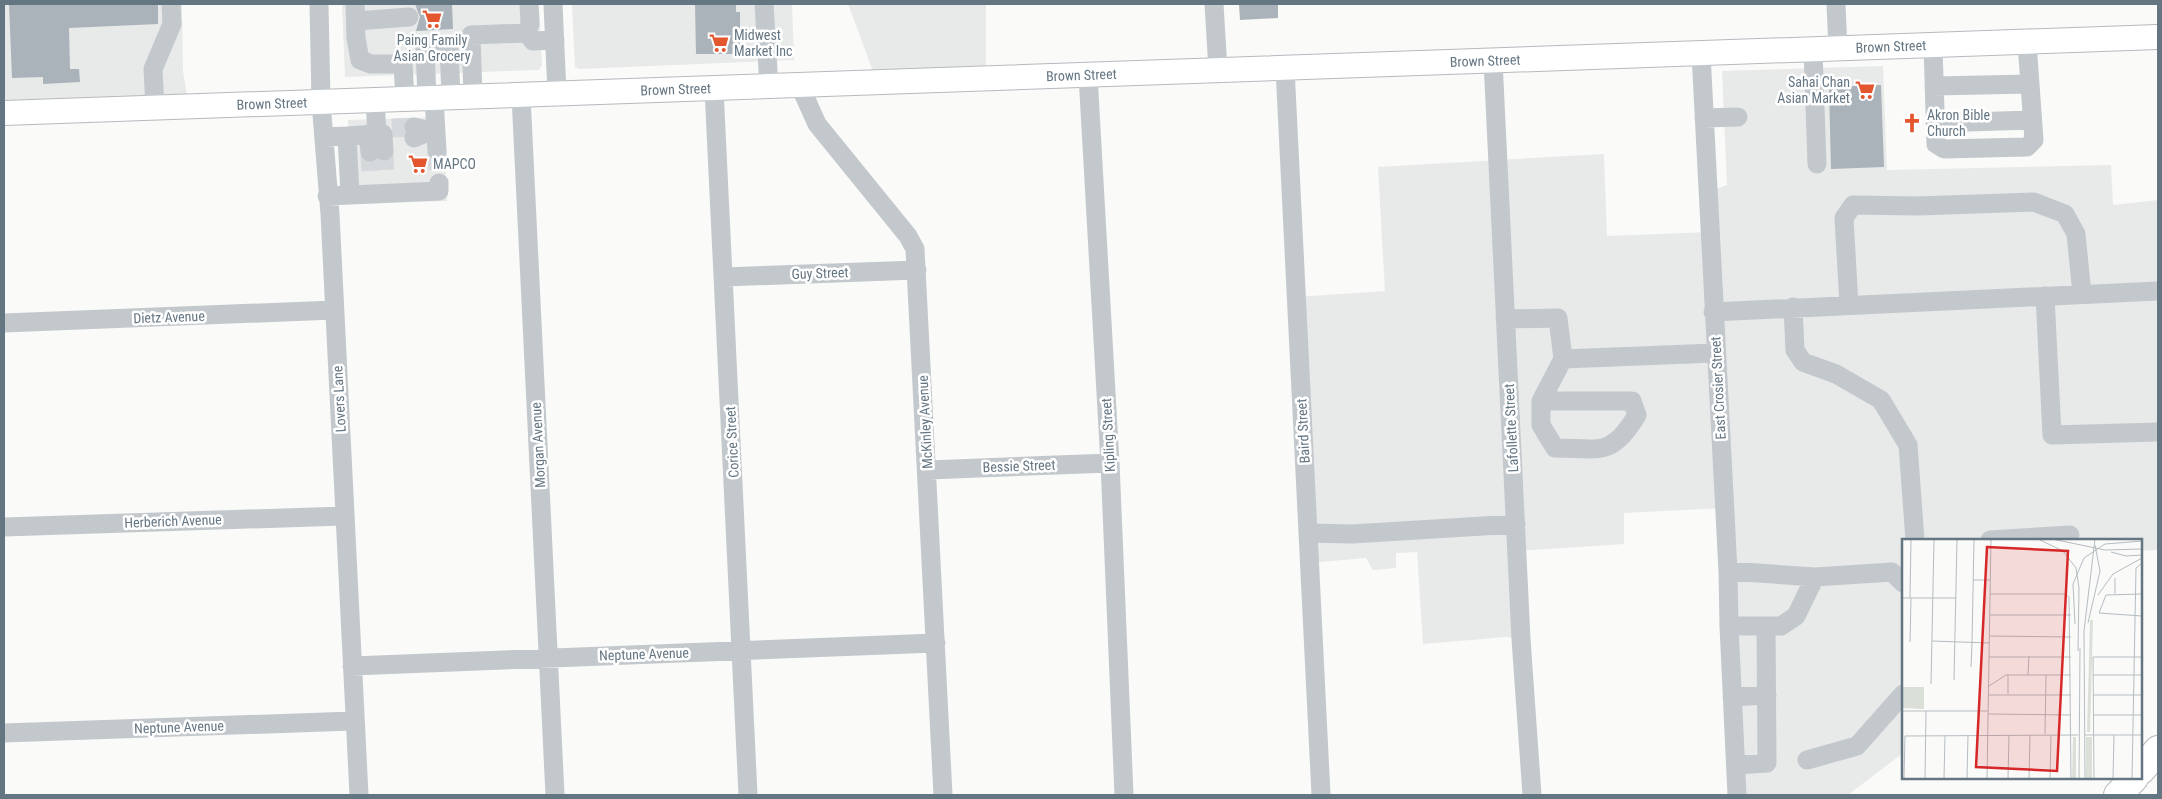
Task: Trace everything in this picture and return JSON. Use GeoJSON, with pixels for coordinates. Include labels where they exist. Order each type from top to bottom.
{"type":"FeatureCollection","features":[{"type":"Feature","properties":{"kind":"highway"},"geometry":{"type":"LineString","coordinates":[[2142,769],[2158,750]]}},
{"type":"Feature","properties":{"kind":"highway"},"geometry":{"type":"LineString","coordinates":[[2118,795],[2133,779]]}},
{"type":"Feature","properties":{"kind":"main road","name":"Brown Street"},"geometry":{"type":"LineString","coordinates":[[4,113],[1838,50],[2158,37]]}},
{"type":"Feature","properties":{"kind":"street"},"geometry":{"type":"LineString","coordinates":[[155,108],[153,69],[172,24],[171,4]]}},
{"type":"Feature","properties":{"kind":"street","name":"Lovers Lane"},"geometry":{"type":"LineString","coordinates":[[319,4],[321,102],[334,310],[352,666],[353,721],[359,795]]}},
{"type":"Feature","properties":{"kind":"street"},"geometry":{"type":"LineString","coordinates":[[527,33],[530,24],[530,4]]}},
{"type":"Feature","properties":{"kind":"street"},"geometry":{"type":"LineString","coordinates":[[553,4],[558,93]]}},
{"type":"Feature","properties":{"kind":"street"},"geometry":{"type":"LineString","coordinates":[[764,4],[769,87]]}},
{"type":"Feature","properties":{"kind":"street"},"geometry":{"type":"LineString","coordinates":[[1214,4],[1218,70]]}},
{"type":"Feature","properties":{"kind":"street"},"geometry":{"type":"LineString","coordinates":[[1836,4],[1838,50]]}},
{"type":"Feature","properties":{"kind":"street"},"geometry":{"type":"LineString","coordinates":[[409,17],[355,12],[356,38],[360,60],[371,64],[403,64],[438,98]]}},
{"type":"Feature","properties":{"kind":"street"},"geometry":{"type":"LineString","coordinates":[[527,33],[533,42],[555,40]]}},
{"type":"Feature","properties":{"kind":"street"},"geometry":{"type":"LineString","coordinates":[[437,151],[423,132],[438,98],[471,45],[471,35],[527,33]]}},
{"type":"Feature","properties":{"kind":"street"},"geometry":{"type":"LineString","coordinates":[[1933,46],[1936,144],[1944,149],[2027,147],[2034,140],[2027,42]]}},
{"type":"Feature","properties":{"kind":"street"},"geometry":{"type":"LineString","coordinates":[[438,98],[425,47],[471,45]]}},
{"type":"Feature","properties":{"kind":"street"},"geometry":{"type":"LineString","coordinates":[[1813,50],[1817,164]]}},
{"type":"Feature","properties":{"kind":"street","name":"East Crosier Street"},"geometry":{"type":"LineString","coordinates":[[1701,54],[1715,353],[1728,571],[1737,795]]}},
{"type":"Feature","properties":{"kind":"street","name":"Lafollette Street"},"geometry":{"type":"LineString","coordinates":[[1493,61],[1505,319],[1532,795]]}},
{"type":"Feature","properties":{"kind":"street","name":"Baird Street"},"geometry":{"type":"LineString","coordinates":[[1285,68],[1320,795]]}},
{"type":"Feature","properties":{"kind":"street","name":"Kipling Street"},"geometry":{"type":"LineString","coordinates":[[1088,75],[1110,463],[1124,795]]}},
{"type":"Feature","properties":{"kind":"street"},"geometry":{"type":"LineString","coordinates":[[1934,86],[2030,84]]}},
{"type":"Feature","properties":{"kind":"street","name":"McKinley Avenue"},"geometry":{"type":"LineString","coordinates":[[800,86],[817,124],[908,236],[915,249],[928,470],[943,795]]}},
{"type":"Feature","properties":{"kind":"street","name":"Corice Street"},"geometry":{"type":"LineString","coordinates":[[714,89],[748,795]]}},
{"type":"Feature","properties":{"kind":"street","name":"Morgan Avenue"},"geometry":{"type":"LineString","coordinates":[[521,96],[555,795]]}},
{"type":"Feature","properties":{"kind":"street"},"geometry":{"type":"LineString","coordinates":[[324,137],[382,138],[375,100]]}},
{"type":"Feature","properties":{"kind":"street"},"geometry":{"type":"LineString","coordinates":[[1704,118],[1738,117]]}},
{"type":"Feature","properties":{"kind":"street"},"geometry":{"type":"LineString","coordinates":[[1935,123],[2032,120]]}},
{"type":"Feature","properties":{"kind":"street"},"geometry":{"type":"LineString","coordinates":[[347,136],[350,195]]}},
{"type":"Feature","properties":{"kind":"street"},"geometry":{"type":"LineString","coordinates":[[327,196],[350,195],[379,185],[439,191],[439,183]]}},
{"type":"Feature","properties":{"kind":"street"},"geometry":{"type":"LineString","coordinates":[[1849,305],[1844,218],[1853,204],[1918,206],[2034,202],[2065,214],[2076,234],[2082,294]]}},
{"type":"Feature","properties":{"kind":"street","name":"Guy Street"},"geometry":{"type":"LineString","coordinates":[[724,276],[917,270]]}},
{"type":"Feature","properties":{"kind":"street"},"geometry":{"type":"LineString","coordinates":[[1714,312],[2158,291]]}},
{"type":"Feature","properties":{"kind":"street"},"geometry":{"type":"LineString","coordinates":[[2045,296],[2052,435],[2158,432]]}},
{"type":"Feature","properties":{"kind":"street"},"geometry":{"type":"LineString","coordinates":[[1792,308],[1795,350],[1803,362],[1836,374],[1881,400],[1908,445],[1915,539]]}},
{"type":"Feature","properties":{"kind":"street","name":"Dietz Avenue"},"geometry":{"type":"LineString","coordinates":[[4,323],[334,310]]}},
{"type":"Feature","properties":{"kind":"street"},"geometry":{"type":"LineString","coordinates":[[1505,319],[1558,318],[1563,359],[1541,401],[1540,425],[1555,448],[1608,448],[1625,435],[1637,415],[1632,401],[1541,401]]}},
{"type":"Feature","properties":{"kind":"street"},"geometry":{"type":"LineString","coordinates":[[1563,359],[1715,353]]}},
{"type":"Feature","properties":{"kind":"street","name":"Bessie Street"},"geometry":{"type":"LineString","coordinates":[[928,470],[1110,463]]}},
{"type":"Feature","properties":{"kind":"street","name":"Herberich Avenue"},"geometry":{"type":"LineString","coordinates":[[4,527],[343,516]]}},
{"type":"Feature","properties":{"kind":"street"},"geometry":{"type":"LineString","coordinates":[[1308,533],[1352,534],[1516,524]]}},
{"type":"Feature","properties":{"kind":"street"},"geometry":{"type":"LineString","coordinates":[[2006,539],[2070,535]]}},
{"type":"Feature","properties":{"kind":"street"},"geometry":{"type":"LineString","coordinates":[[1728,571],[1815,577],[1892,572],[1902,582]]}},
{"type":"Feature","properties":{"kind":"street"},"geometry":{"type":"LineString","coordinates":[[1729,626],[1781,626],[1796,616],[1815,577]]}},
{"type":"Feature","properties":{"kind":"street"},"geometry":{"type":"LineString","coordinates":[[1736,765],[1768,763],[1766,626]]}},
{"type":"Feature","properties":{"kind":"street","name":"Neptune Avenue"},"geometry":{"type":"LineString","coordinates":[[352,666],[936,643]]}},
{"type":"Feature","properties":{"kind":"street"},"geometry":{"type":"LineString","coordinates":[[1806,760],[1857,746],[1902,695]]}},
{"type":"Feature","properties":{"kind":"street"},"geometry":{"type":"LineString","coordinates":[[1732,697],[1767,696]]}},
{"type":"Feature","properties":{"kind":"street","name":"Neptune Avenue"},"geometry":{"type":"LineString","coordinates":[[4,733],[353,721]]}},
{"type":"Feature","properties":{"kind":"shaded area"},"geometry":{"type":"Polygon","coordinates":[[[4,4],[182,4],[183,71],[189,107],[4,113],[4,4]]]}},
{"type":"Feature","properties":{"kind":"shaded area"},"geometry":{"type":"Polygon","coordinates":[[[342,4],[539,4],[542,65],[539,70],[345,77],[342,4]]]}},
{"type":"Feature","properties":{"kind":"shaded area"},"geometry":{"type":"Polygon","coordinates":[[[572,4],[792,4],[794,60],[579,69],[575,67],[572,4]]]}},
{"type":"Feature","properties":{"kind":"shaded area"},"geometry":{"type":"Polygon","coordinates":[[[848,4],[986,4],[986,78],[877,82],[848,4]]]}},
{"type":"Feature","properties":{"kind":"shaded area"},"geometry":{"type":"Polygon","coordinates":[[[1883,66],[1887,170],[2111,165],[2113,205],[2158,200],[2158,550],[2142,551],[2142,539],[1902,539],[1902,754],[1848,795],[1740,795],[1715,189],[1727,185],[1722,71],[1883,66]]]}},
{"type":"Feature","properties":{"kind":"shaded area"},"geometry":{"type":"Polygon","coordinates":[[[443,117],[447,201],[354,204],[348,120],[443,117]]]}},
{"type":"Feature","properties":{"kind":"shaded area"},"geometry":{"type":"Polygon","coordinates":[[[1604,154],[1607,236],[1710,232],[1725,508],[1624,513],[1624,544],[1517,551],[1521,639],[1506,637],[1423,644],[1417,552],[1396,553],[1396,568],[1373,570],[1366,558],[1309,563],[1297,297],[1385,291],[1378,167],[1604,154]]]}},
{"type":"Feature","properties":{"kind":"building"},"geometry":{"type":"Polygon","coordinates":[[[9,4],[158,4],[158,24],[69,28],[70,69],[79,69],[80,82],[43,84],[43,77],[12,78],[9,4]]]}},
{"type":"Feature","properties":{"kind":"building"},"geometry":{"type":"Polygon","coordinates":[[[415,4],[452,4],[453,29],[416,31],[420,17],[415,4]]]}},
{"type":"Feature","properties":{"kind":"building"},"geometry":{"type":"Polygon","coordinates":[[[695,4],[736,4],[736,12],[740,12],[740,54],[696,54],[695,4]]]}},
{"type":"Feature","properties":{"kind":"building"},"geometry":{"type":"Polygon","coordinates":[[[1239,4],[1278,4],[1278,18],[1240,20],[1239,4]]]}},
{"type":"Feature","properties":{"kind":"building"},"geometry":{"type":"Polygon","coordinates":[[[1881,85],[1884,167],[1831,169],[1829,87],[1881,85]]]}},
{"type":"Feature","properties":{"kind":"tunnel"},"geometry":{"type":"LineString","coordinates":[[392,128],[414,127]]}},
{"type":"Feature","properties":{"kind":"tunnel"},"geometry":{"type":"LineString","coordinates":[[384,151],[385,177]]}},
{"type":"Feature","properties":{"kind":"tunnel"},"geometry":{"type":"LineString","coordinates":[[437,151],[439,183]]}},
{"type":"Feature","properties":{"kind":"tunnel"},"geometry":{"type":"LineString","coordinates":[[370,152],[371,178]]}},
{"type":"Feature","properties":{"kind":"place","name":"Paing Family Asian Grocery"},"geometry":{"type":"Point","coordinates":[432,19]}},
{"type":"Feature","properties":{"kind":"place","name":"Midwest Market Inc"},"geometry":{"type":"Point","coordinates":[719,43]}},
{"type":"Feature","properties":{"kind":"place","name":"Sahai Chan Asian Market"},"geometry":{"type":"Point","coordinates":[1865,90]}},
{"type":"Feature","properties":{"kind":"place","name":"Akron Bible Church"},"geometry":{"type":"Point","coordinates":[1912,123]}},
{"type":"Feature","properties":{"kind":"place","name":"MAPCO"},"geometry":{"type":"Point","coordinates":[418,164]}}]}
